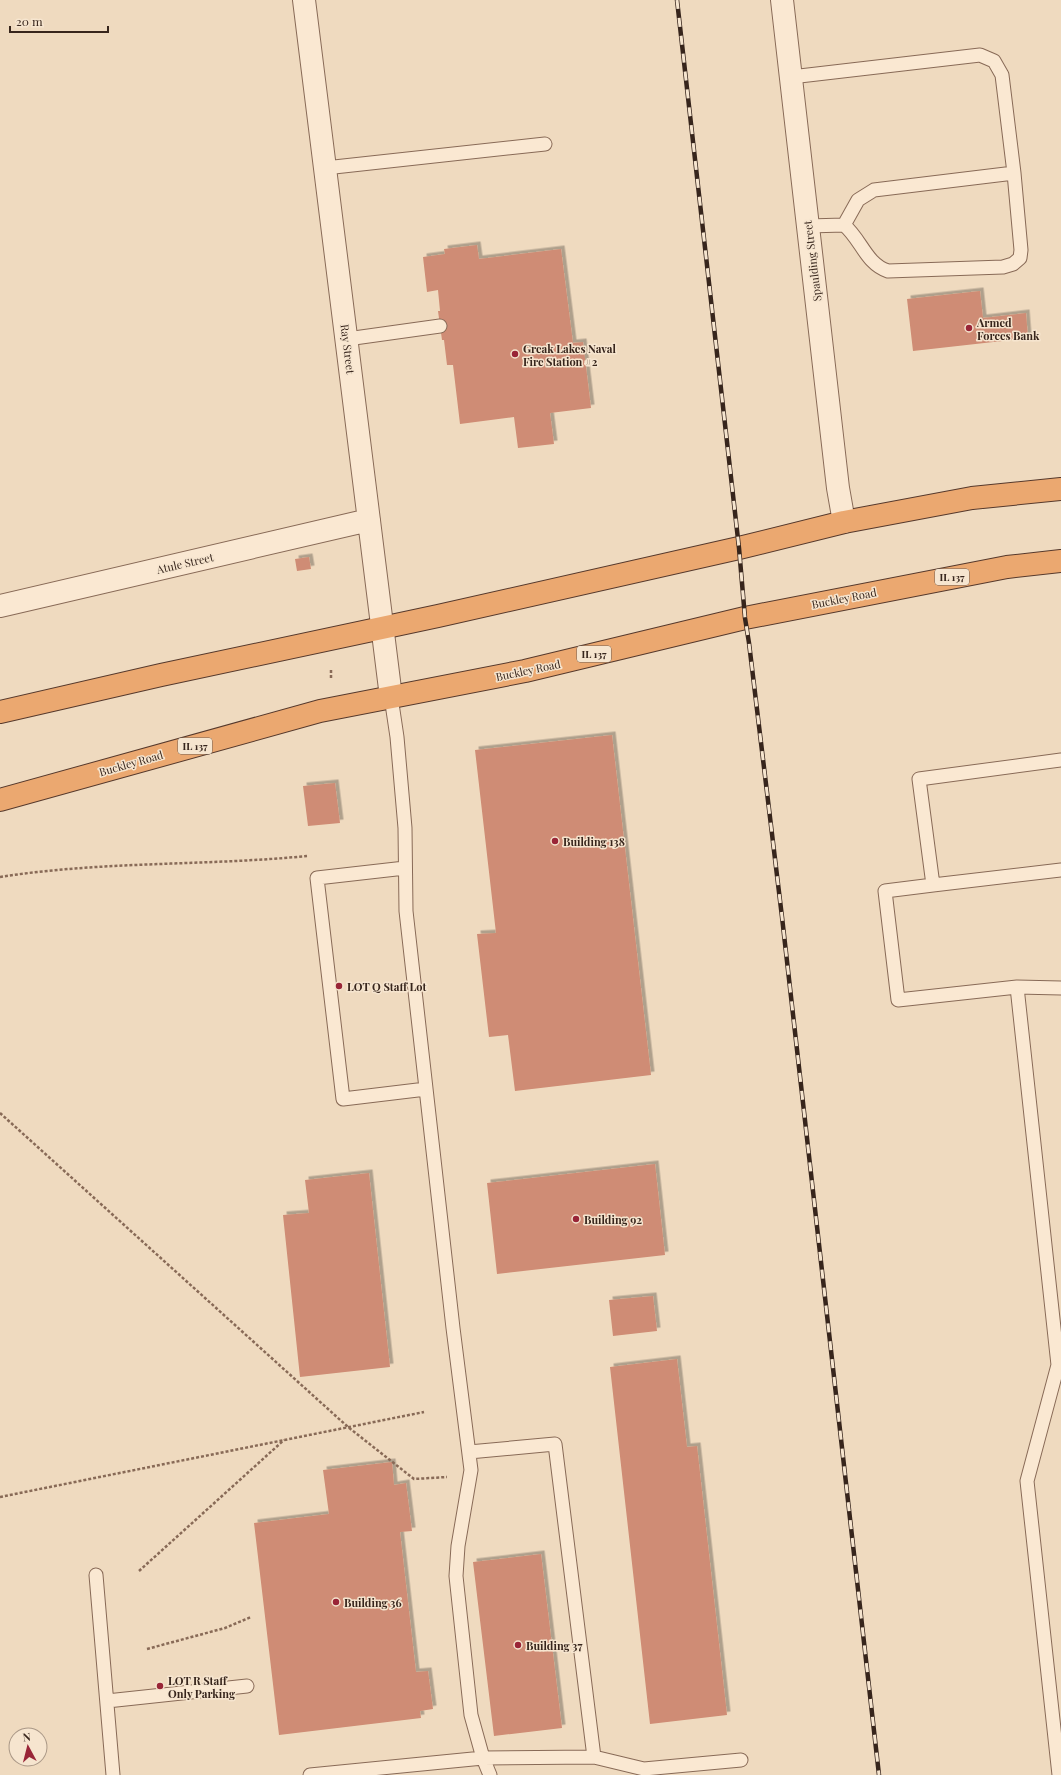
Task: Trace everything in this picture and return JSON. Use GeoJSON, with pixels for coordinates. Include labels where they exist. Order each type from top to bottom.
{"type":"FeatureCollection","features":[{"type":"Feature","properties":{"kind":"highway"},"geometry":{"type":"LineString","coordinates":[[0,712],[161,674],[382,629],[844,522],[972,498],[1061,489]]}},
{"type":"Feature","properties":{"kind":"highway","name":"Buckley Road"},"geometry":{"type":"LineString","coordinates":[[0,800],[320,711],[525,671],[745,618],[1007,567],[1061,561]]}},
{"type":"Feature","properties":{"kind":"street","name":"Ray Street"},"geometry":{"type":"LineString","coordinates":[[304,0],[391,697]]}},
{"type":"Feature","properties":{"kind":"street","name":"Spaulding Street"},"geometry":{"type":"LineString","coordinates":[[782,0],[838,488],[844,522]]}},
{"type":"Feature","properties":{"kind":"street","name":"Atule Street"},"geometry":{"type":"LineString","coordinates":[[0,606],[369,520]]}},
{"type":"Feature","properties":{"kind":"lane"},"geometry":{"type":"LineString","coordinates":[[791,77],[980,55],[994,61],[1002,75],[1014,173],[1021,250],[1020,258],[1013,264],[1003,267],[888,271],[878,268],[871,261],[852,232],[844,225],[808,226]]}},
{"type":"Feature","properties":{"kind":"lane"},"geometry":{"type":"LineString","coordinates":[[325,168],[545,144]]}},
{"type":"Feature","properties":{"kind":"lane"},"geometry":{"type":"LineString","coordinates":[[844,225],[858,200],[874,190],[1014,173]]}},
{"type":"Feature","properties":{"kind":"lane"},"geometry":{"type":"LineString","coordinates":[[347,339],[440,326]]}},
{"type":"Feature","properties":{"kind":"lane"},"geometry":{"type":"LineString","coordinates":[[391,697],[397,737],[405,821],[406,911],[453,1328],[471,1470],[458,1546],[456,1576],[471,1715],[483,1758],[490,1775]]}},
{"type":"Feature","properties":{"kind":"lane"},"geometry":{"type":"LineString","coordinates":[[933,885],[919,779],[1061,760]]}},
{"type":"Feature","properties":{"kind":"lane"},"geometry":{"type":"LineString","coordinates":[[405,868],[317,878],[343,1099],[426,1089]]}},
{"type":"Feature","properties":{"kind":"lane"},"geometry":{"type":"LineString","coordinates":[[1061,870],[885,891],[898,1000],[1017,987],[1061,988]]}},
{"type":"Feature","properties":{"kind":"lane"},"geometry":{"type":"LineString","coordinates":[[1017,987],[1058,1365],[1027,1481],[1058,1775]]}},
{"type":"Feature","properties":{"kind":"lane"},"geometry":{"type":"LineString","coordinates":[[469,1452],[555,1444],[594,1757]]}},
{"type":"Feature","properties":{"kind":"lane"},"geometry":{"type":"LineString","coordinates":[[96,1575],[113,1775]]}},
{"type":"Feature","properties":{"kind":"lane"},"geometry":{"type":"LineString","coordinates":[[107,1701],[247,1686]]}},
{"type":"Feature","properties":{"kind":"lane"},"geometry":{"type":"LineString","coordinates":[[310,1775],[483,1758],[594,1757],[644,1769],[741,1760]]}},
{"type":"Feature","properties":{"kind":"path"},"geometry":{"type":"LineString","coordinates":[[330,670],[331,679]]}},
{"type":"Feature","properties":{"kind":"path"},"geometry":{"type":"LineString","coordinates":[[0,877],[116,866],[279,858],[310,855]]}},
{"type":"Feature","properties":{"kind":"path"},"geometry":{"type":"LineString","coordinates":[[0,1113],[348,1427],[414,1479],[448,1477]]}},
{"type":"Feature","properties":{"kind":"path"},"geometry":{"type":"LineString","coordinates":[[0,1497],[424,1412]]}},
{"type":"Feature","properties":{"kind":"path"},"geometry":{"type":"LineString","coordinates":[[139,1571],[284,1440]]}},
{"type":"Feature","properties":{"kind":"path"},"geometry":{"type":"LineString","coordinates":[[147,1649],[225,1628],[251,1617]]}},
{"type":"Feature","properties":{"kind":"building","name":"Greak Lakes Naval Fire Station #2"},"geometry":{"type":"Polygon","coordinates":[[[477,245],[479,259],[561,249],[573,343],[583,342],[591,408],[550,413],[554,444],[518,448],[514,417],[460,424],[453,365],[447,365],[444,340],[442,340],[438,311],[440,311],[438,290],[427,292],[423,257],[445,254],[444,249],[477,245]]]}},
{"type":"Feature","properties":{"kind":"building","name":"Armed Forces Bank"},"geometry":{"type":"Polygon","coordinates":[[[980,291],[983,318],[1026,313],[1028,338],[913,351],[907,299],[980,291]]]}},
{"type":"Feature","properties":{"kind":"building"},"geometry":{"type":"Polygon","coordinates":[[[309,557],[311,569],[297,571],[295,559],[309,557]]]}},
{"type":"Feature","properties":{"kind":"building","name":"Building 138"},"geometry":{"type":"Polygon","coordinates":[[[612,735],[651,1075],[515,1091],[508,1035],[489,1037],[477,934],[496,933],[475,750],[612,735]]]}},
{"type":"Feature","properties":{"kind":"building"},"geometry":{"type":"Polygon","coordinates":[[[335,783],[340,823],[308,826],[303,786],[335,783]]]}},
{"type":"Feature","properties":{"kind":"building","name":"Building 92"},"geometry":{"type":"Polygon","coordinates":[[[655,1164],[665,1255],[497,1274],[487,1183],[655,1164]]]}},
{"type":"Feature","properties":{"kind":"building"},"geometry":{"type":"Polygon","coordinates":[[[369,1173],[390,1367],[300,1377],[283,1215],[309,1213],[305,1180],[369,1173]]]}},
{"type":"Feature","properties":{"kind":"building"},"geometry":{"type":"Polygon","coordinates":[[[653,1296],[657,1331],[613,1336],[609,1300],[653,1296]]]}},
{"type":"Feature","properties":{"kind":"building"},"geometry":{"type":"Polygon","coordinates":[[[677,1359],[687,1447],[697,1446],[727,1715],[650,1724],[610,1367],[677,1359]]]}},
{"type":"Feature","properties":{"kind":"building","name":"Building 36"},"geometry":{"type":"Polygon","coordinates":[[[392,1462],[394,1485],[406,1483],[412,1531],[400,1532],[416,1672],[428,1671],[433,1709],[420,1711],[421,1718],[279,1735],[254,1523],[329,1514],[323,1470],[392,1462]]]}},
{"type":"Feature","properties":{"kind":"building","name":"Building 37"},"geometry":{"type":"Polygon","coordinates":[[[541,1554],[562,1728],[494,1736],[473,1562],[541,1554]]]}},
{"type":"Feature","properties":{"kind":"railway"},"geometry":{"type":"LineString","coordinates":[[677,0],[739,548],[745,618],[782,917],[879,1775]]}},
{"type":"Feature","properties":{"kind":"place","name":"Armed Forces Bank"},"geometry":{"type":"Point","coordinates":[969,328]}},
{"type":"Feature","properties":{"kind":"place","name":"Greak Lakes Naval Fire Station #2"},"geometry":{"type":"Point","coordinates":[515,354]}},
{"type":"Feature","properties":{"kind":"place","name":"Building 138"},"geometry":{"type":"Point","coordinates":[555,841]}},
{"type":"Feature","properties":{"kind":"place","name":"LOT Q Staff Lot"},"geometry":{"type":"Point","coordinates":[339,986]}},
{"type":"Feature","properties":{"kind":"place","name":"Building 92"},"geometry":{"type":"Point","coordinates":[576,1219]}},
{"type":"Feature","properties":{"kind":"place","name":"Building 36"},"geometry":{"type":"Point","coordinates":[336,1602]}},
{"type":"Feature","properties":{"kind":"place","name":"Building 37"},"geometry":{"type":"Point","coordinates":[518,1645]}},
{"type":"Feature","properties":{"kind":"place","name":"LOT R Staff Only Parking"},"geometry":{"type":"Point","coordinates":[160,1686]}}]}
